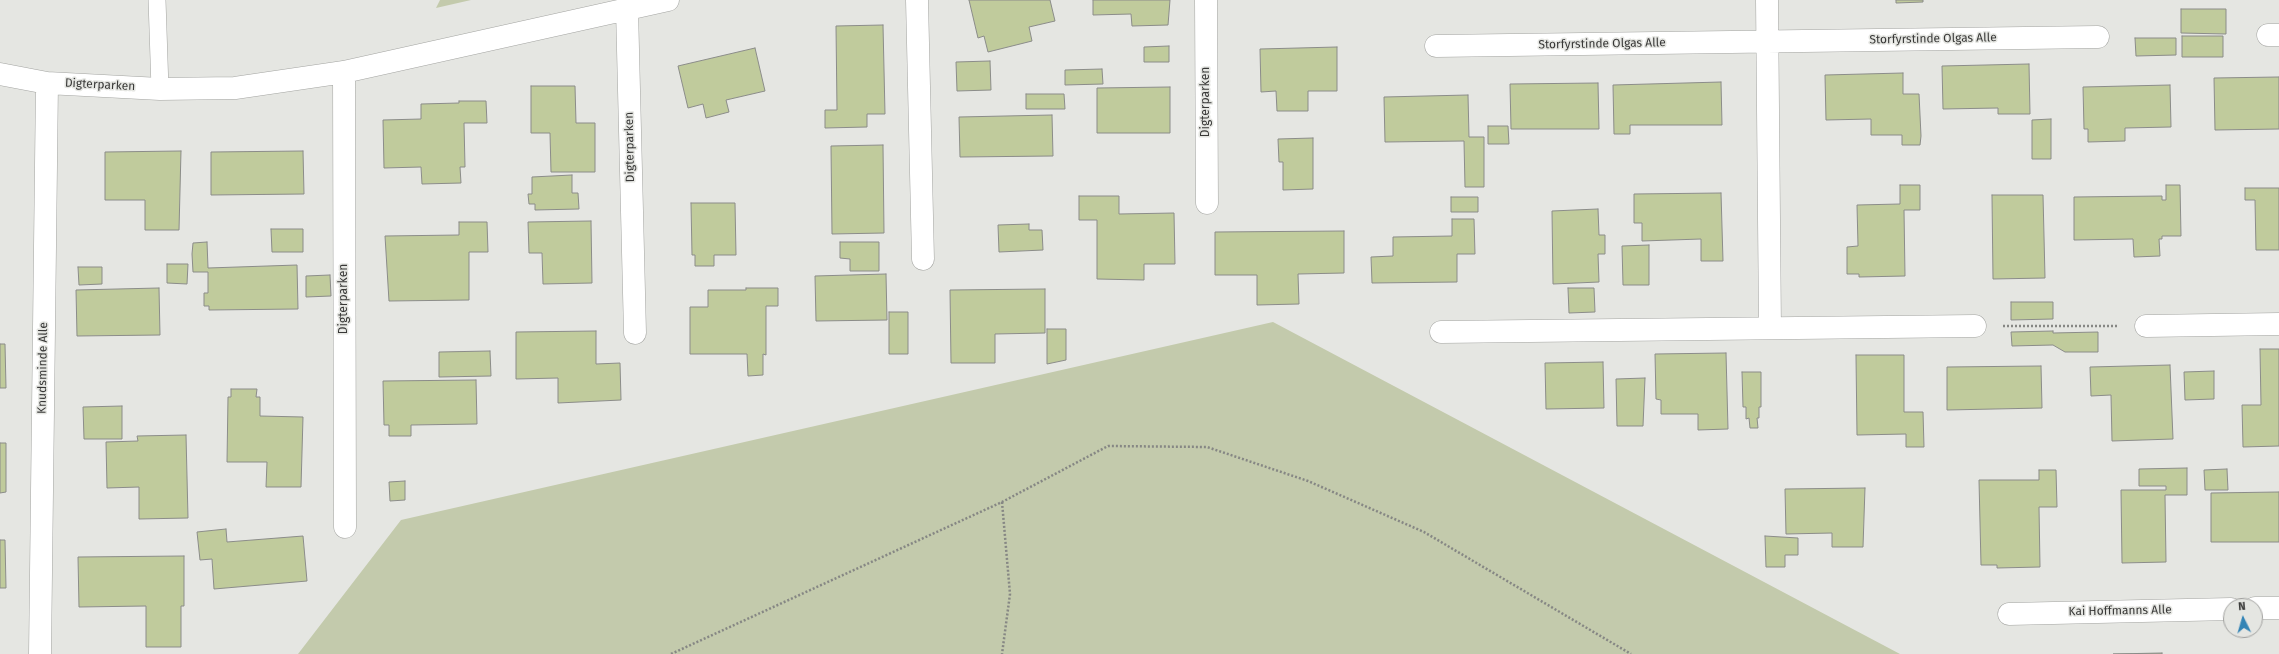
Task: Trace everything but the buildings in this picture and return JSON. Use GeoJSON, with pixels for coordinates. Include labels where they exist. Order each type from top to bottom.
{"type":"FeatureCollection","features":[{"type":"Feature","properties":{"kind":"street","name":"Digterparken"},"geometry":{"type":"LineString","coordinates":[[0,74],[47,83],[160,88],[235,88],[344,72],[668,0]]}},
{"type":"Feature","properties":{"kind":"street"},"geometry":{"type":"LineString","coordinates":[[917,0],[923,259]]}},
{"type":"Feature","properties":{"kind":"street","name":"Digterparken"},"geometry":{"type":"LineString","coordinates":[[1206,0],[1206,203]]}},
{"type":"Feature","properties":{"kind":"street"},"geometry":{"type":"LineString","coordinates":[[1767,0],[1770,328]]}},
{"type":"Feature","properties":{"kind":"street","name":"Digterparken"},"geometry":{"type":"LineString","coordinates":[[627,9],[635,332]]}},
{"type":"Feature","properties":{"kind":"street","name":"Storfyrstinde Olgas Alle"},"geometry":{"type":"LineString","coordinates":[[1436,46],[2098,37]]}},
{"type":"Feature","properties":{"kind":"street","name":"Digterparken"},"geometry":{"type":"LineString","coordinates":[[344,72],[346,527]]}},
{"type":"Feature","properties":{"kind":"street","name":"Knudsminde Alle"},"geometry":{"type":"LineString","coordinates":[[40,654],[47,83]]}},
{"type":"Feature","properties":{"kind":"street"},"geometry":{"type":"LineString","coordinates":[[2146,326],[2279,324]]}},
{"type":"Feature","properties":{"kind":"street"},"geometry":{"type":"LineString","coordinates":[[1441,332],[1975,326]]}},
{"type":"Feature","properties":{"kind":"street"},"geometry":{"type":"LineString","coordinates":[[2263,608],[2279,608]]}},
{"type":"Feature","properties":{"kind":"street","name":"Kai Hoffmanns Alle"},"geometry":{"type":"LineString","coordinates":[[2009,614],[2223,609]]}},
{"type":"Feature","properties":{"kind":"lane"},"geometry":{"type":"LineString","coordinates":[[157,0],[160,88]]}},
{"type":"Feature","properties":{"kind":"path"},"geometry":{"type":"LineString","coordinates":[[1975,326],[2146,326]]}},
{"type":"Feature","properties":{"kind":"path"},"geometry":{"type":"LineString","coordinates":[[671,654],[1002,502],[1108,446],[1207,447],[1308,481],[1424,532],[1631,654]]}},
{"type":"Feature","properties":{"kind":"path"},"geometry":{"type":"LineString","coordinates":[[1002,502],[1010,594],[1002,654]]}},
{"type":"Feature","properties":{"kind":"green space"},"geometry":{"type":"Polygon","coordinates":[[[440,0],[471,0],[436,8],[440,0]]]}},
{"type":"Feature","properties":{"kind":"green space"},"geometry":{"type":"Polygon","coordinates":[[[1273,322],[1900,654],[298,654],[401,520],[1273,322]]]}}]}
